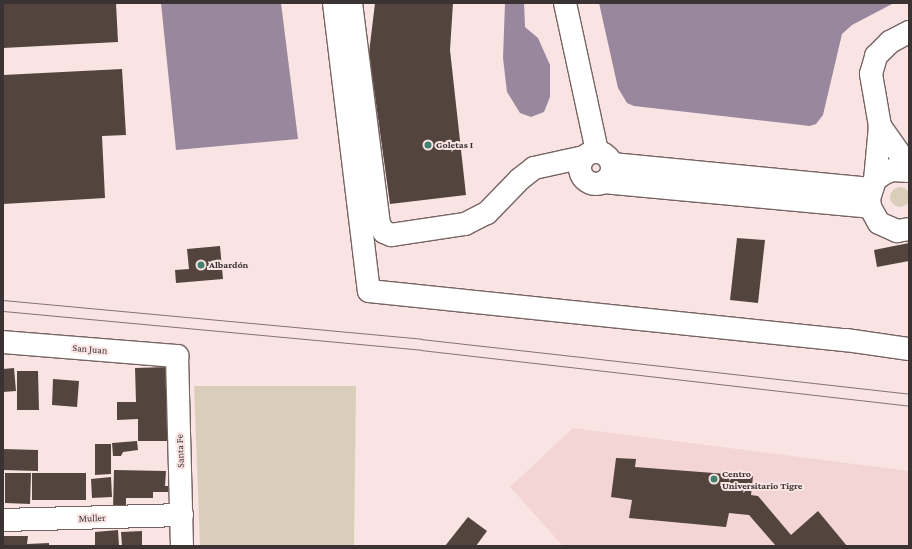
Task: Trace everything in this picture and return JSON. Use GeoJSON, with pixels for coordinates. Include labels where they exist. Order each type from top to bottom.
{"type":"FeatureCollection","features":[{"type":"Feature","properties":{"kind":"street"},"geometry":{"type":"LineString","coordinates":[[334,3],[369,292],[846,340],[909,349]]}},
{"type":"Feature","properties":{"kind":"street"},"geometry":{"type":"LineString","coordinates":[[351,3],[379,224],[384,232],[391,235],[465,224],[487,213],[520,179],[534,168],[596,166],[872,192]]}},
{"type":"Feature","properties":{"kind":"street"},"geometry":{"type":"LineString","coordinates":[[565,3],[596,166]]}},
{"type":"Feature","properties":{"kind":"street"},"geometry":{"type":"LineString","coordinates":[[908,232],[887,228],[879,223],[872,192],[880,126],[871,74],[876,56],[890,42],[909,32]]}},
{"type":"Feature","properties":{"kind":"street"},"geometry":{"type":"LineString","coordinates":[[880,126],[909,167]]}},
{"type":"Feature","properties":{"kind":"street"},"geometry":{"type":"LineString","coordinates":[[872,192],[892,170],[909,171]]}},
{"type":"Feature","properties":{"kind":"street","name":"San Juan"},"geometry":{"type":"LineString","coordinates":[[3,342],[176,356]]}},
{"type":"Feature","properties":{"kind":"street","name":"Santa Fe"},"geometry":{"type":"LineString","coordinates":[[176,356],[182,546]]}},
{"type":"Feature","properties":{"kind":"street","name":"Muller"},"geometry":{"type":"LineString","coordinates":[[3,520],[182,515]]}},
{"type":"Feature","properties":{"kind":"shaded area"},"geometry":{"type":"Polygon","coordinates":[[[161,3],[281,3],[298,139],[176,150],[161,3]]]}},
{"type":"Feature","properties":{"kind":"shaded area"},"geometry":{"type":"Polygon","coordinates":[[[505,3],[524,3],[525,27],[538,38],[550,65],[550,97],[544,112],[531,117],[520,113],[507,92],[503,58],[505,3]]]}},
{"type":"Feature","properties":{"kind":"shaded area"},"geometry":{"type":"Polygon","coordinates":[[[599,3],[894,3],[852,25],[842,34],[823,115],[816,124],[810,126],[634,106],[627,103],[618,88],[599,3]]]}},
{"type":"Feature","properties":{"kind":"shaded area"},"geometry":{"type":"Polygon","coordinates":[[[900,187],[907,190],[910,197],[907,204],[900,207],[893,204],[890,197],[893,190],[900,187]]]}},
{"type":"Feature","properties":{"kind":"shaded area"},"geometry":{"type":"Polygon","coordinates":[[[194,386],[356,386],[354,546],[200,546],[194,386]]]}},
{"type":"Feature","properties":{"kind":"shaded area","name":"Centro Universitario Tigre"},"geometry":{"type":"Polygon","coordinates":[[[573,428],[909,471],[909,546],[563,546],[510,487],[573,428]]]}},
{"type":"Feature","properties":{"kind":"building"},"geometry":{"type":"Polygon","coordinates":[[[3,3],[116,3],[118,42],[3,48],[3,3]]]}},
{"type":"Feature","properties":{"kind":"building"},"geometry":{"type":"Polygon","coordinates":[[[375,3],[453,3],[450,50],[466,195],[390,204],[369,53],[375,3]]]}},
{"type":"Feature","properties":{"kind":"building"},"geometry":{"type":"Polygon","coordinates":[[[122,69],[126,135],[102,136],[105,198],[3,204],[3,75],[122,69]]]}},
{"type":"Feature","properties":{"kind":"building"},"geometry":{"type":"Polygon","coordinates":[[[737,238],[765,240],[758,303],[730,300],[737,238]]]}},
{"type":"Feature","properties":{"kind":"building"},"geometry":{"type":"Polygon","coordinates":[[[909,243],[909,261],[877,267],[874,250],[909,243]]]}},
{"type":"Feature","properties":{"kind":"building"},"geometry":{"type":"Polygon","coordinates":[[[220,246],[223,279],[176,283],[175,270],[189,269],[187,249],[220,246]]]}},
{"type":"Feature","properties":{"kind":"building"},"geometry":{"type":"Polygon","coordinates":[[[168,367],[168,441],[138,441],[138,419],[117,420],[117,402],[136,402],[135,368],[168,367]]]}},
{"type":"Feature","properties":{"kind":"building"},"geometry":{"type":"Polygon","coordinates":[[[14,368],[16,391],[3,392],[3,369],[14,368]]]}},
{"type":"Feature","properties":{"kind":"building"},"geometry":{"type":"Polygon","coordinates":[[[17,371],[38,371],[39,410],[17,410],[17,371]]]}},
{"type":"Feature","properties":{"kind":"building"},"geometry":{"type":"Polygon","coordinates":[[[53,379],[79,381],[77,407],[52,405],[53,379]]]}},
{"type":"Feature","properties":{"kind":"building"},"geometry":{"type":"Polygon","coordinates":[[[137,441],[138,450],[123,452],[121,456],[113,456],[112,443],[137,441]]]}},
{"type":"Feature","properties":{"kind":"building"},"geometry":{"type":"Polygon","coordinates":[[[95,444],[111,444],[111,474],[95,475],[95,444]]]}},
{"type":"Feature","properties":{"kind":"building"},"geometry":{"type":"Polygon","coordinates":[[[3,449],[38,450],[38,471],[3,470],[3,449]]]}},
{"type":"Feature","properties":{"kind":"building"},"geometry":{"type":"Polygon","coordinates":[[[616,458],[636,459],[635,467],[753,476],[751,495],[758,496],[791,535],[818,511],[847,546],[776,546],[749,515],[729,513],[726,527],[629,518],[632,500],[611,497],[616,458]]]}},
{"type":"Feature","properties":{"kind":"building"},"geometry":{"type":"Polygon","coordinates":[[[114,470],[166,471],[165,486],[170,486],[170,492],[153,492],[153,498],[126,498],[126,509],[113,508],[114,470]]]}},
{"type":"Feature","properties":{"kind":"building"},"geometry":{"type":"Polygon","coordinates":[[[5,473],[31,473],[30,504],[5,503],[5,473]]]}},
{"type":"Feature","properties":{"kind":"building"},"geometry":{"type":"Polygon","coordinates":[[[32,473],[86,473],[86,500],[32,500],[32,473]]]}},
{"type":"Feature","properties":{"kind":"building"},"geometry":{"type":"Polygon","coordinates":[[[111,477],[112,497],[92,498],[91,479],[111,477]]]}},
{"type":"Feature","properties":{"kind":"building"},"geometry":{"type":"Polygon","coordinates":[[[468,517],[487,531],[476,546],[445,546],[468,517]]]}},
{"type":"Feature","properties":{"kind":"building"},"geometry":{"type":"Polygon","coordinates":[[[118,530],[119,546],[95,546],[95,532],[118,530]]]}},
{"type":"Feature","properties":{"kind":"building"},"geometry":{"type":"Polygon","coordinates":[[[142,531],[142,546],[122,546],[121,532],[142,531]]]}},
{"type":"Feature","properties":{"kind":"building"},"geometry":{"type":"Polygon","coordinates":[[[3,536],[28,536],[27,544],[49,543],[49,546],[3,546],[3,536]]]}},
{"type":"Feature","properties":{"kind":"tram line"},"geometry":{"type":"LineString","coordinates":[[3,300],[421,339],[909,394]]}},
{"type":"Feature","properties":{"kind":"tram line"},"geometry":{"type":"LineString","coordinates":[[3,311],[421,350],[909,406]]}},
{"type":"Feature","properties":{"kind":"place","name":"Goletas I"},"geometry":{"type":"Point","coordinates":[428,145]}},
{"type":"Feature","properties":{"kind":"place","name":"Albardón"},"geometry":{"type":"Point","coordinates":[201,265]}},
{"type":"Feature","properties":{"kind":"place","name":"Centro Universitario Tigre"},"geometry":{"type":"Point","coordinates":[714,479]}}]}
